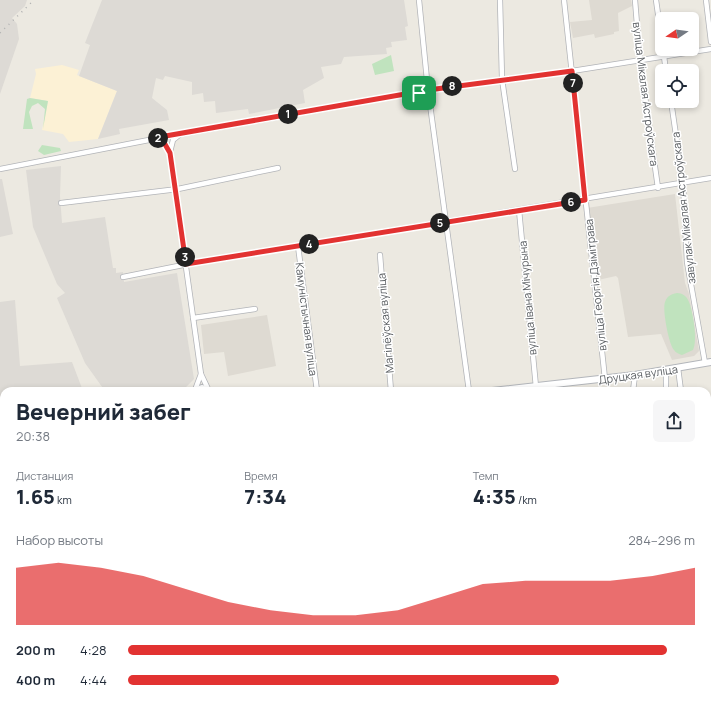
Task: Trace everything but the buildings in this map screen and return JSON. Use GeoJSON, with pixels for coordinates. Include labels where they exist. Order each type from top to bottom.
{"type":"FeatureCollection","features":[{"type":"Feature","properties":{"kind":"main road","name":"Друцкая вуліца"},"geometry":{"type":"LineString","coordinates":[[536,387],[635,375],[708,362]]}},
{"type":"Feature","properties":{"kind":"street"},"geometry":{"type":"LineString","coordinates":[[419,0],[428,90],[468,387]]}},
{"type":"Feature","properties":{"kind":"street"},"geometry":{"type":"LineString","coordinates":[[500,0],[502,79],[515,169]]}},
{"type":"Feature","properties":{"kind":"street","name":"вуліца Георгія Дзімітрава"},"geometry":{"type":"LineString","coordinates":[[564,0],[605,379]]}},
{"type":"Feature","properties":{"kind":"street","name":"вуліца Мікалая Астроўскага"},"geometry":{"type":"LineString","coordinates":[[635,0],[640,61],[658,188]]}},
{"type":"Feature","properties":{"kind":"street"},"geometry":{"type":"LineString","coordinates":[[656,0],[658,12]]}},
{"type":"Feature","properties":{"kind":"street"},"geometry":{"type":"LineString","coordinates":[[706,0],[711,42]]}},
{"type":"Feature","properties":{"kind":"street"},"geometry":{"type":"LineString","coordinates":[[699,51],[711,49]]}},
{"type":"Feature","properties":{"kind":"street"},"geometry":{"type":"LineString","coordinates":[[0,169],[154,138],[428,90],[502,79],[572,71],[664,56],[665,64]]}},
{"type":"Feature","properties":{"kind":"street","name":"завулак Мікалая Астроўскага"},"geometry":{"type":"LineString","coordinates":[[672,108],[683,183],[687,262],[708,362]]}},
{"type":"Feature","properties":{"kind":"street"},"geometry":{"type":"LineString","coordinates":[[178,135],[173,140],[170,153],[201,374],[206,387]]}},
{"type":"Feature","properties":{"kind":"street"},"geometry":{"type":"LineString","coordinates":[[154,138],[162,139],[170,153]]}},
{"type":"Feature","properties":{"kind":"street"},"geometry":{"type":"LineString","coordinates":[[61,202],[175,189],[278,168]]}},
{"type":"Feature","properties":{"kind":"street"},"geometry":{"type":"LineString","coordinates":[[123,277],[186,264],[585,200],[711,178]]}},
{"type":"Feature","properties":{"kind":"street","name":"вуліца Івана Мічурына"},"geometry":{"type":"LineString","coordinates":[[519,210],[536,387]]}},
{"type":"Feature","properties":{"kind":"street","name":"Камуністычная вуліца"},"geometry":{"type":"LineString","coordinates":[[298,246],[316,387]]}},
{"type":"Feature","properties":{"kind":"street","name":"Магілёўская вуліца"},"geometry":{"type":"LineString","coordinates":[[380,255],[391,387]]}},
{"type":"Feature","properties":{"kind":"street"},"geometry":{"type":"LineString","coordinates":[[193,318],[255,309]]}},
{"type":"Feature","properties":{"kind":"street"},"geometry":{"type":"LineString","coordinates":[[678,368],[681,387]]}},
{"type":"Feature","properties":{"kind":"street"},"geometry":{"type":"LineString","coordinates":[[666,370],[666,387]]}},
{"type":"Feature","properties":{"kind":"street"},"geometry":{"type":"LineString","coordinates":[[196,387],[201,374]]}},
{"type":"Feature","properties":{"kind":"street"},"geometry":{"type":"LineString","coordinates":[[634,387],[635,375]]}},
{"type":"Feature","properties":{"kind":"shaded area"},"geometry":{"type":"Polygon","coordinates":[[[0,0],[27,0],[25,6],[12,18],[17,24],[19,39],[0,94],[0,0]]]}},
{"type":"Feature","properties":{"kind":"shaded area"},"geometry":{"type":"Polygon","coordinates":[[[102,0],[404,0],[408,26],[405,27],[407,40],[391,42],[392,47],[386,48],[387,54],[344,57],[341,64],[321,67],[324,78],[303,90],[305,103],[249,114],[248,109],[216,113],[215,101],[204,102],[203,93],[192,95],[192,82],[165,76],[163,80],[156,78],[152,98],[167,110],[169,120],[119,129],[120,134],[98,139],[117,91],[79,76],[90,45],[85,43],[102,0]]]}},
{"type":"Feature","properties":{"kind":"shaded area"},"geometry":{"type":"Polygon","coordinates":[[[589,0],[631,0],[632,6],[618,13],[619,31],[614,32],[614,34],[595,38],[594,34],[573,38],[570,22],[592,20],[589,0]]]}},
{"type":"Feature","properties":{"kind":"shaded area"},"geometry":{"type":"Polygon","coordinates":[[[62,65],[79,70],[77,75],[117,91],[98,139],[69,142],[63,134],[42,130],[48,101],[30,98],[36,74],[35,69],[62,65]]]}},
{"type":"Feature","properties":{"kind":"shaded area"},"geometry":{"type":"Polygon","coordinates":[[[61,166],[60,196],[62,223],[105,217],[113,268],[116,268],[116,273],[123,272],[124,282],[177,273],[194,379],[186,387],[102,387],[85,363],[57,298],[65,293],[57,284],[33,227],[26,170],[61,166]]]}},
{"type":"Feature","properties":{"kind":"shaded area"},"geometry":{"type":"Polygon","coordinates":[[[0,179],[2,179],[13,234],[0,237],[0,179]]]}},
{"type":"Feature","properties":{"kind":"shaded area"},"geometry":{"type":"Polygon","coordinates":[[[675,194],[685,283],[689,294],[699,351],[694,356],[672,360],[661,334],[628,337],[618,278],[616,276],[598,280],[587,208],[675,194]]]}},
{"type":"Feature","properties":{"kind":"shaded area"},"geometry":{"type":"Polygon","coordinates":[[[15,300],[20,366],[72,362],[81,387],[0,387],[0,302],[15,300]]]}},
{"type":"Feature","properties":{"kind":"shaded area"},"geometry":{"type":"Polygon","coordinates":[[[267,315],[276,366],[228,376],[224,352],[204,354],[201,325],[267,315]]]}},
{"type":"Feature","properties":{"kind":"green space"},"geometry":{"type":"Polygon","coordinates":[[[391,55],[394,71],[375,75],[372,64],[391,55]]]}},
{"type":"Feature","properties":{"kind":"green space"},"geometry":{"type":"Polygon","coordinates":[[[30,98],[48,101],[43,129],[45,109],[38,103],[32,106],[29,112],[33,129],[23,129],[27,99],[30,98]]]}},
{"type":"Feature","properties":{"kind":"green space"},"geometry":{"type":"Polygon","coordinates":[[[42,145],[60,148],[61,151],[44,155],[38,151],[42,145]]]}},
{"type":"Feature","properties":{"kind":"green space"},"geometry":{"type":"Polygon","coordinates":[[[677,293],[684,295],[688,300],[691,307],[695,333],[693,350],[682,355],[676,352],[672,347],[664,312],[664,306],[667,298],[677,293]]]}},
{"type":"Feature","properties":{"kind":"railway"},"geometry":{"type":"LineString","coordinates":[[0,33],[34,0]]}},
{"type":"Feature","properties":{"kind":"route"},"geometry":{"type":"LineString","coordinates":[[572,71],[585,200],[186,264],[170,153],[162,139],[154,138],[419,93],[428,90],[502,79],[572,71]]}}]}
